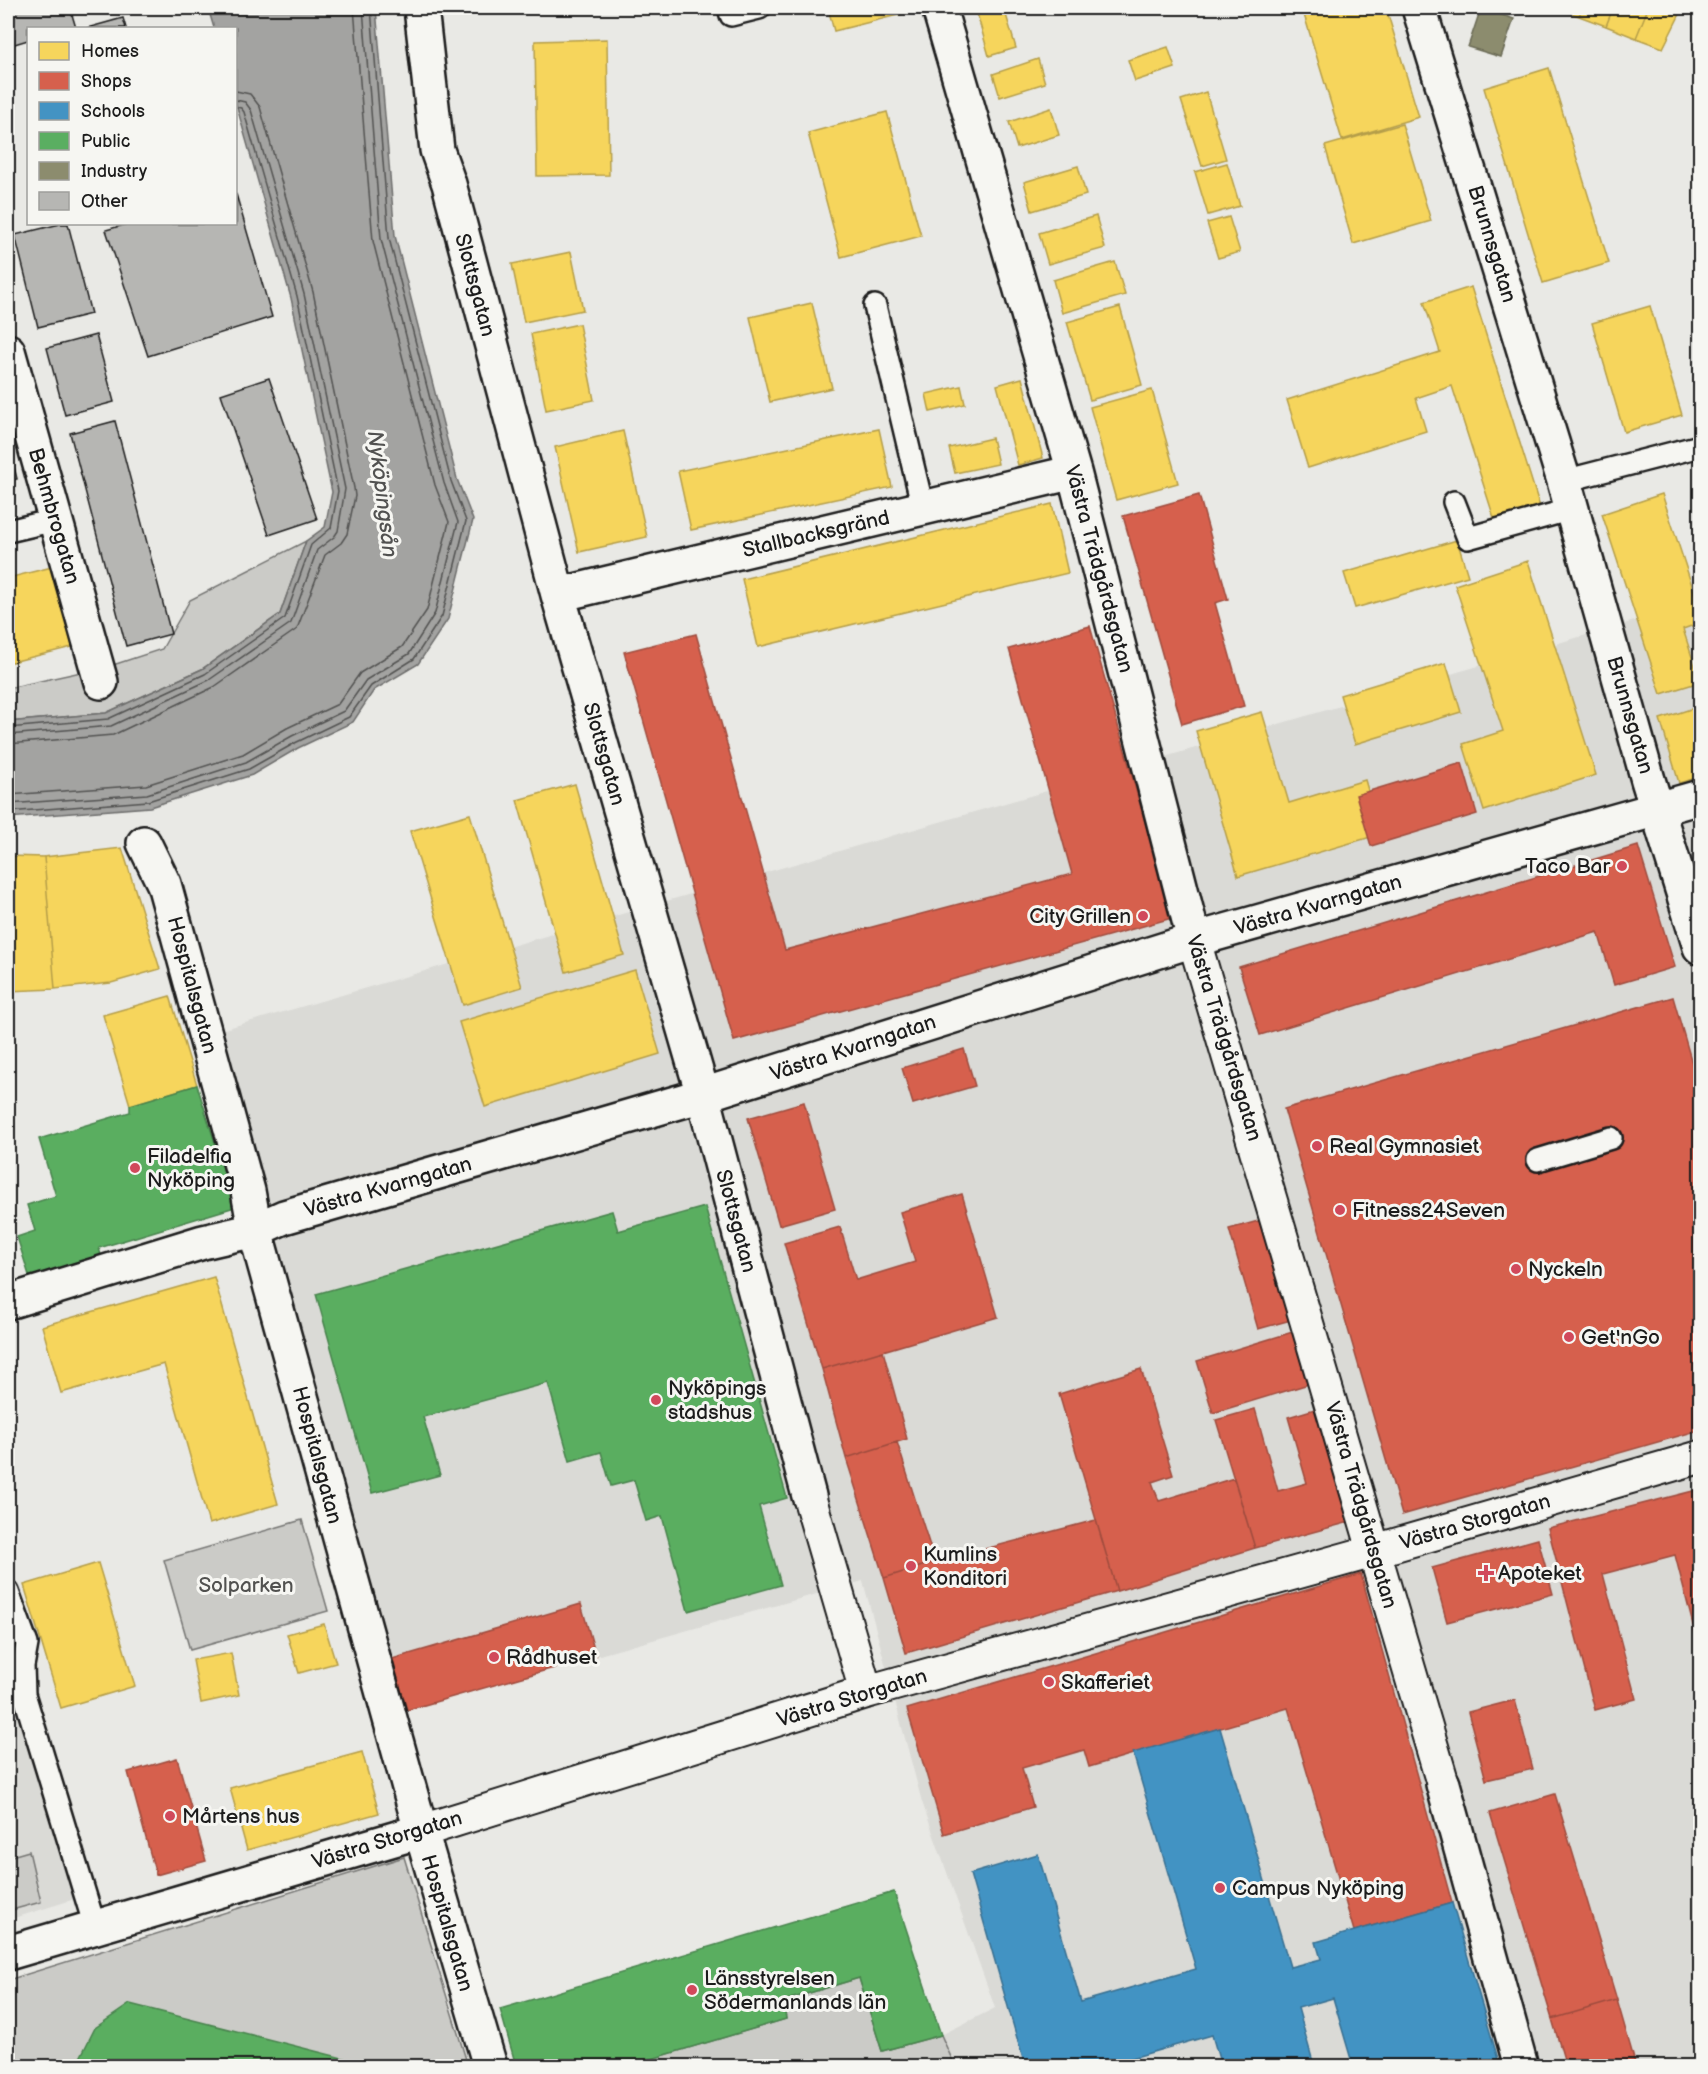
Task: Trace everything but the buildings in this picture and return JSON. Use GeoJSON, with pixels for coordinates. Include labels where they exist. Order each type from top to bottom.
{"type":"FeatureCollection","features":[{"type":"Feature","properties":{"kind":"street","name":"Slottsgatan"},"geometry":{"type":"LineString","coordinates":[[421,8],[437,150],[449,184],[558,595],[703,1095],[809,1496]]}},
{"type":"Feature","properties":{"kind":"street","name":"Västra Trädgårdsgatan"},"geometry":{"type":"LineString","coordinates":[[939,8],[1074,472],[1194,940],[1294,1270],[1443,1784],[1521,2067]]}},
{"type":"Feature","properties":{"kind":"street","name":"Brunnsgatan"},"geometry":{"type":"LineString","coordinates":[[1419,8],[1568,495],[1657,810],[1701,947]]}},
{"type":"Feature","properties":{"kind":"street","name":"Behmbrogatan"},"geometry":{"type":"LineString","coordinates":[[8,351],[101,681]]}},
{"type":"Feature","properties":{"kind":"street","name":"Stallbacksgränd"},"geometry":{"type":"LineString","coordinates":[[558,595],[1074,472]]}},
{"type":"Feature","properties":{"kind":"street","name":"Västra Kvarngatan"},"geometry":{"type":"LineString","coordinates":[[8,1302],[203,1242],[255,1230],[284,1217],[703,1095],[1194,940],[1701,797]]}},
{"type":"Feature","properties":{"kind":"street","name":"Hospitalsgatan"},"geometry":{"type":"LineString","coordinates":[[144,843],[164,884],[248,1191],[255,1230],[421,1831],[490,2067]]}},
{"type":"Feature","properties":{"kind":"street","name":"Västra Storgatan"},"geometry":{"type":"LineString","coordinates":[[8,1953],[421,1831],[866,1692],[1374,1551],[1701,1457]]}},
{"type":"Feature","properties":{"kind":"street"},"geometry":{"type":"LineString","coordinates":[[809,1496],[866,1692]]}},
{"type":"Feature","properties":{"kind":"lane"},"geometry":{"type":"LineString","coordinates":[[729,8],[731,15],[759,8]]}},
{"type":"Feature","properties":{"kind":"lane"},"geometry":{"type":"LineString","coordinates":[[875,306],[923,508]]}},
{"type":"Feature","properties":{"kind":"lane"},"geometry":{"type":"LineString","coordinates":[[1454,502],[1468,538],[1568,495],[1701,446]]}},
{"type":"Feature","properties":{"kind":"lane"},"geometry":{"type":"LineString","coordinates":[[8,531],[55,520]]}},
{"type":"Feature","properties":{"kind":"lane"},"geometry":{"type":"LineString","coordinates":[[1539,1160],[1611,1138]]}},
{"type":"Feature","properties":{"kind":"lane"},"geometry":{"type":"LineString","coordinates":[[8,1592],[27,1644],[23,1666],[24,1694],[95,1927]]}},
{"type":"Feature","properties":{"kind":"shaded area"},"geometry":{"type":"Polygon","coordinates":[[[1700,602],[1700,2066],[955,2066],[941,2035],[995,2008],[922,1802],[863,1581],[397,1712],[190,1039],[1700,602]]]}},
{"type":"Feature","properties":{"kind":"shaded area"},"geometry":{"type":"Polygon","coordinates":[[[8,1689],[78,1898],[8,1920],[8,1689]]]}},
{"type":"Feature","properties":{"kind":"green space"},"geometry":{"type":"Polygon","coordinates":[[[306,541],[280,614],[202,669],[106,713],[8,722],[8,688],[113,665],[162,649],[190,600],[306,541]]]}},
{"type":"Feature","properties":{"kind":"green space","name":"Solparken"},"geometry":{"type":"Polygon","coordinates":[[[302,1520],[328,1611],[190,1650],[164,1560],[302,1520]]]}},
{"type":"Feature","properties":{"kind":"green space"},"geometry":{"type":"Polygon","coordinates":[[[29,1851],[41,1902],[8,1911],[8,1857],[29,1851]]]}},
{"type":"Feature","properties":{"kind":"green space"},"geometry":{"type":"Polygon","coordinates":[[[404,1857],[468,2066],[8,2066],[8,1980],[404,1857]]]}},
{"type":"Feature","properties":{"kind":"green space"},"geometry":{"type":"Polygon","coordinates":[[[859,1978],[882,2051],[941,2035],[955,2066],[628,2066],[786,2019],[783,2001],[859,1978]]]}},
{"type":"Feature","properties":{"kind":"water","name":"Nyköpingsån"},"geometry":{"type":"Polygon","coordinates":[[[208,8],[376,8],[395,236],[457,479],[473,520],[448,619],[418,664],[374,690],[353,722],[298,748],[252,775],[150,807],[8,818],[8,722],[106,713],[202,669],[280,614],[306,541],[325,527],[332,492],[291,298],[237,108],[237,27],[214,27],[208,8]]]}},
{"type":"Feature","properties":{"kind":"place","name":"Taco Bar"},"geometry":{"type":"Point","coordinates":[1622,866]}},
{"type":"Feature","properties":{"kind":"place","name":"City Grillen"},"geometry":{"type":"Point","coordinates":[1143,916]}},
{"type":"Feature","properties":{"kind":"place","name":"Real Gymnasiet"},"geometry":{"type":"Point","coordinates":[1317,1146]}},
{"type":"Feature","properties":{"kind":"place","name":"Filadelfia Nyköping"},"geometry":{"type":"Point","coordinates":[135,1168]}},
{"type":"Feature","properties":{"kind":"place","name":"Fitness24Seven"},"geometry":{"type":"Point","coordinates":[1340,1210]}},
{"type":"Feature","properties":{"kind":"place","name":"Nyckeln"},"geometry":{"type":"Point","coordinates":[1516,1269]}},
{"type":"Feature","properties":{"kind":"place","name":"Get'nGo"},"geometry":{"type":"Point","coordinates":[1569,1337]}},
{"type":"Feature","properties":{"kind":"place","name":"Nyköpings stadshus"},"geometry":{"type":"Point","coordinates":[656,1400]}},
{"type":"Feature","properties":{"kind":"place","name":"Kumlins Konditori"},"geometry":{"type":"Point","coordinates":[911,1566]}},
{"type":"Feature","properties":{"kind":"place","name":"Apoteket"},"geometry":{"type":"Point","coordinates":[1486,1573]}},
{"type":"Feature","properties":{"kind":"place","name":"Rådhuset"},"geometry":{"type":"Point","coordinates":[494,1657]}},
{"type":"Feature","properties":{"kind":"place","name":"Skafferiet"},"geometry":{"type":"Point","coordinates":[1049,1682]}},
{"type":"Feature","properties":{"kind":"place","name":"Mårtens hus"},"geometry":{"type":"Point","coordinates":[170,1816]}},
{"type":"Feature","properties":{"kind":"place","name":"Campus Nyköping"},"geometry":{"type":"Point","coordinates":[1220,1888]}},
{"type":"Feature","properties":{"kind":"place","name":"Länsstyrelsen Södermanlands län"},"geometry":{"type":"Point","coordinates":[692,1990]}}]}
